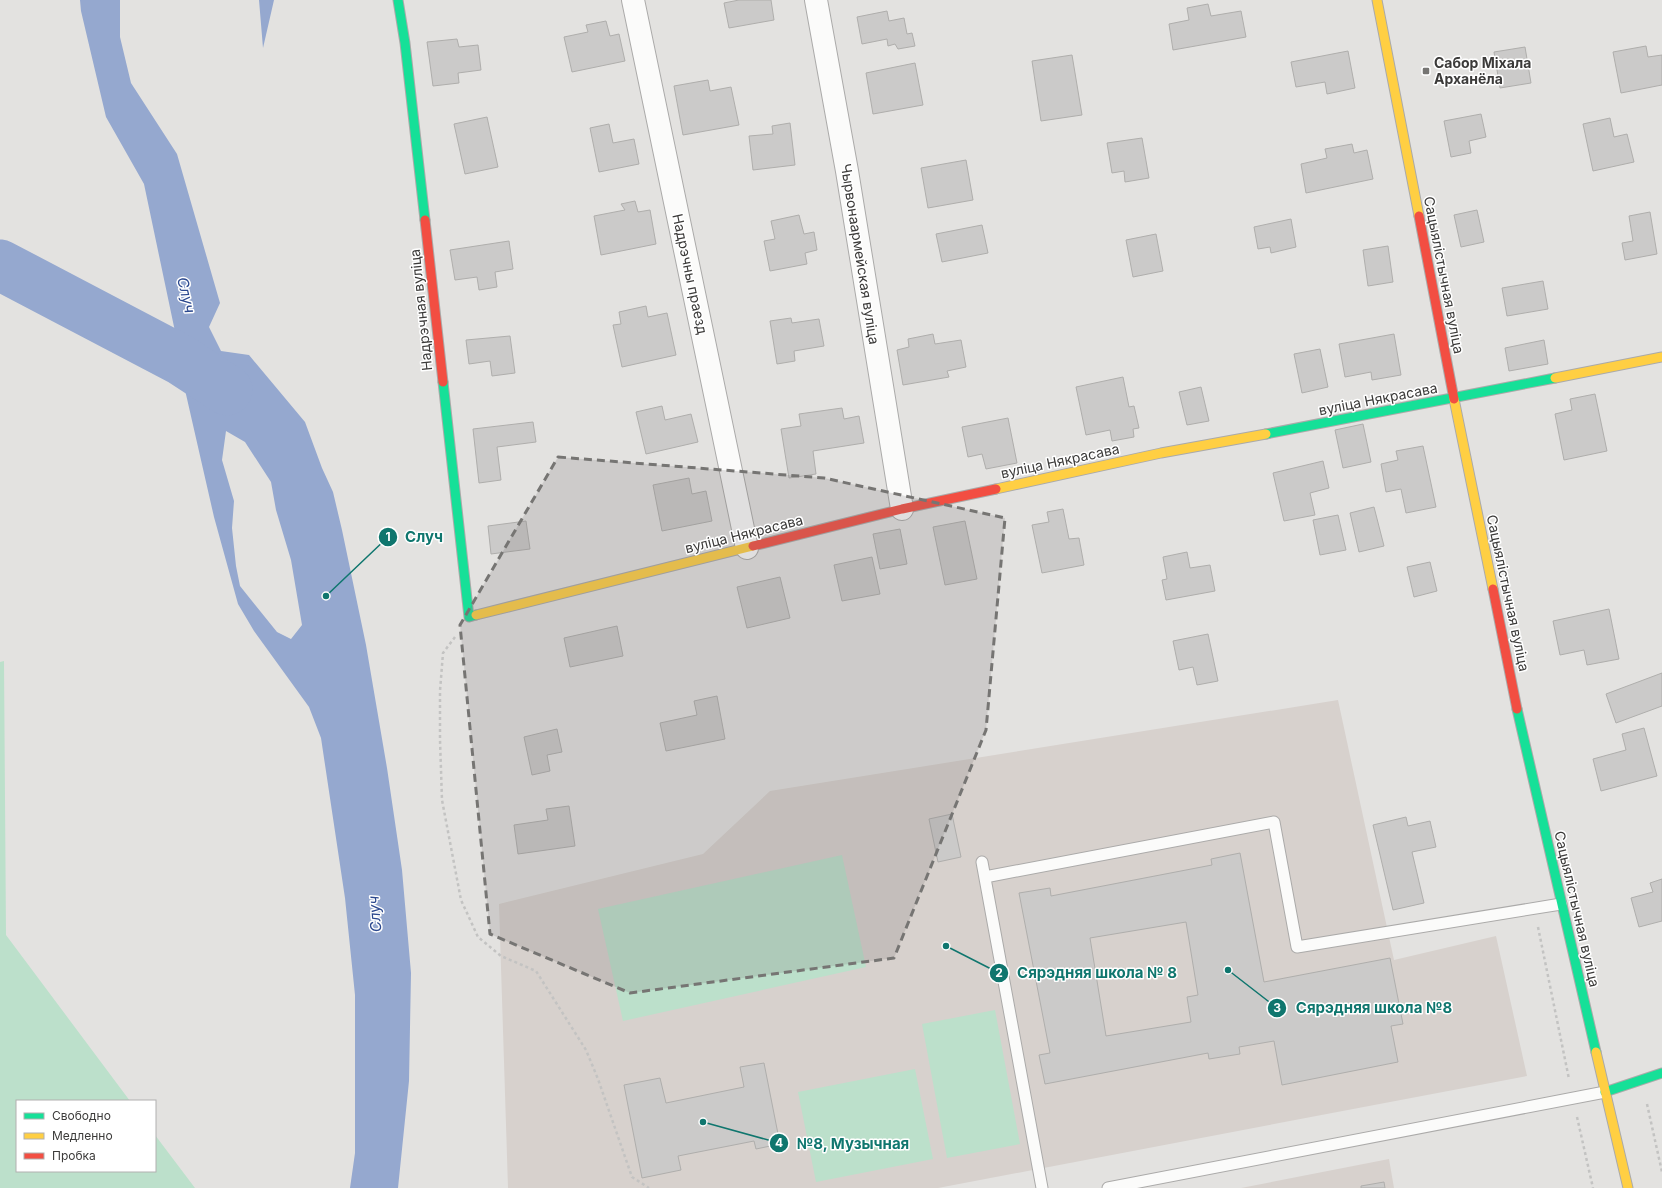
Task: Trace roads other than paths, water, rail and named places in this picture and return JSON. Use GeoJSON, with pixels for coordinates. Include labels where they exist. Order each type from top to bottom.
{"type":"FeatureCollection","features":[{"type":"Feature","properties":{"kind":"street","name":"Надрэчная вуліца"},"geometry":{"type":"LineString","coordinates":[[398,0],[405,43],[469,617]]}},
{"type":"Feature","properties":{"kind":"street","name":"Надрэчны праезд"},"geometry":{"type":"LineString","coordinates":[[633,0],[747,548]]}},
{"type":"Feature","properties":{"kind":"street","name":"Чырвонаармейская вуліца"},"geometry":{"type":"LineString","coordinates":[[816,0],[847,171],[902,509]]}},
{"type":"Feature","properties":{"kind":"street","name":"Сацыялістычная вуліца"},"geometry":{"type":"LineString","coordinates":[[1377,0],[1454,399],[1520,722],[1628,1188]]}},
{"type":"Feature","properties":{"kind":"street","name":"вуліца Някрасава"},"geometry":{"type":"LineString","coordinates":[[469,617],[902,509],[1161,453],[1454,399],[1662,357]]}},
{"type":"Feature","properties":{"kind":"street"},"geometry":{"type":"LineString","coordinates":[[1605,1092],[1662,1073]]}},
{"type":"Feature","properties":{"kind":"lane"},"geometry":{"type":"LineString","coordinates":[[985,877],[1274,822],[1297,947],[1561,904]]}},
{"type":"Feature","properties":{"kind":"lane"},"geometry":{"type":"LineString","coordinates":[[982,862],[1042,1188]]}},
{"type":"Feature","properties":{"kind":"lane"},"geometry":{"type":"LineString","coordinates":[[1108,1188],[1572,1097],[1605,1092]]}},
{"type":"Feature","properties":{"kind":"water","name":"Случ"},"geometry":{"type":"Polygon","coordinates":[[[80,0],[120,0],[120,37],[131,83],[177,154],[220,303],[209,327],[221,351],[249,355],[305,422],[322,468],[333,492],[366,645],[387,768],[402,870],[411,973],[409,1081],[398,1188],[350,1188],[355,1153],[355,995],[345,898],[321,738],[309,707],[254,631],[238,604],[214,517],[180,368],[181,360],[144,184],[106,117],[81,11],[80,0]],[[226,431],[222,460],[234,501],[232,528],[236,566],[240,586],[277,632],[291,639],[302,625],[291,560],[276,510],[271,482],[245,442],[226,431]]]}},
{"type":"Feature","properties":{"kind":"water"},"geometry":{"type":"Polygon","coordinates":[[[259,0],[274,0],[263,48],[259,0]]]}},
{"type":"Feature","properties":{"kind":"waterway"},"geometry":{"type":"LineString","coordinates":[[0,265],[181,360],[227,390]]}},
{"type":"Feature","properties":{"kind":"place","name":"Сабор Міхала Арханёла"},"geometry":{"type":"Point","coordinates":[1426,71]}},
{"type":"Feature","properties":{"kind":"place","name":"Случ"},"geometry":{"type":"Point","coordinates":[326,596]}},
{"type":"Feature","properties":{"kind":"place","name":"Сярэдняя школа № 8"},"geometry":{"type":"Point","coordinates":[946,946]}},
{"type":"Feature","properties":{"kind":"place","name":"Сярэдняя школа №8"},"geometry":{"type":"Point","coordinates":[1228,970]}},
{"type":"Feature","properties":{"kind":"place","name":"№8, Музычная"},"geometry":{"type":"Point","coordinates":[703,1122]}}]}
